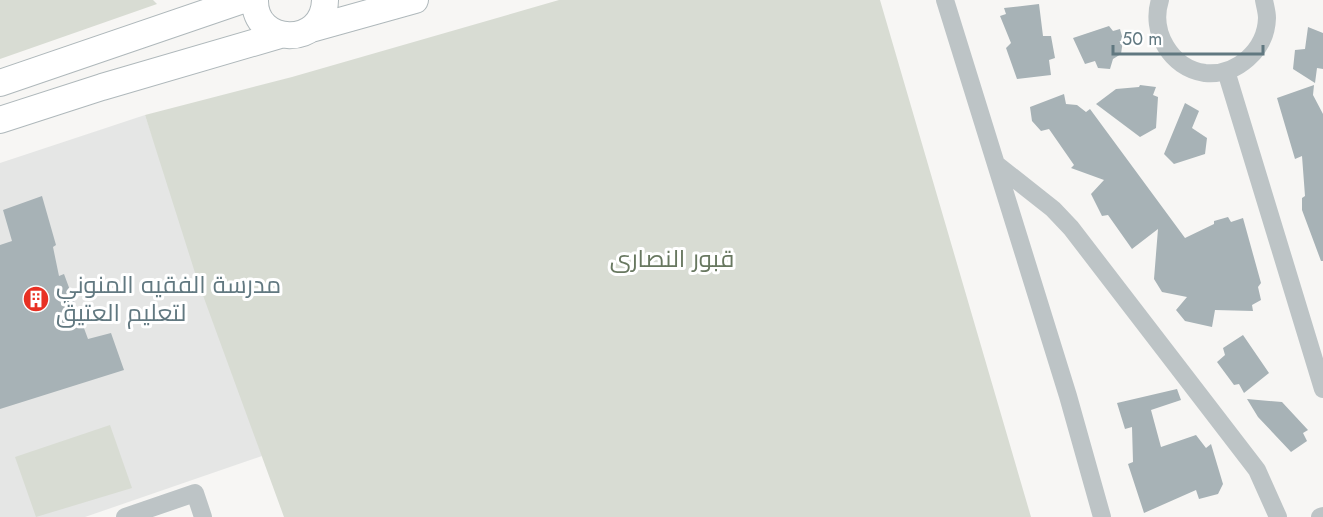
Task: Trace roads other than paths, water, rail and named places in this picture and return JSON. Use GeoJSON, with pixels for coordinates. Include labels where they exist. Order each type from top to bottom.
{"type":"FeatureCollection","features":[{"type":"Feature","properties":{"kind":"main road"},"geometry":{"type":"LineString","coordinates":[[0,83],[243,0]]}},
{"type":"Feature","properties":{"kind":"main road"},"geometry":{"type":"LineString","coordinates":[[255,0],[258,15],[263,24],[280,35]]}},
{"type":"Feature","properties":{"kind":"main road"},"geometry":{"type":"LineString","coordinates":[[311,29],[323,13],[324,0]]}},
{"type":"Feature","properties":{"kind":"main road"},"geometry":{"type":"LineString","coordinates":[[0,120],[102,87],[280,35],[301,34],[311,29],[415,0]]}},
{"type":"Feature","properties":{"kind":"street"},"geometry":{"type":"LineString","coordinates":[[1160,0],[1157,11],[1158,32],[1168,51],[1184,65],[1204,73],[1226,71],[1243,64],[1256,51],[1265,35],[1267,17],[1264,0]]}},
{"type":"Feature","properties":{"kind":"street"},"geometry":{"type":"LineString","coordinates":[[946,1],[1064,384],[1102,517]]}},
{"type":"Feature","properties":{"kind":"street"},"geometry":{"type":"LineString","coordinates":[[1226,71],[1323,389]]}},
{"type":"Feature","properties":{"kind":"street"},"geometry":{"type":"LineString","coordinates":[[996,164],[1053,209],[1071,228],[1257,470],[1278,517]]}},
{"type":"Feature","properties":{"kind":"street"},"geometry":{"type":"LineString","coordinates":[[125,517],[195,493],[203,517]]}},
{"type":"Feature","properties":{"kind":"place","name":"مدرسة الفقيه المنوني لتعليم العتيق"},"geometry":{"type":"Point","coordinates":[36,299]}},
{"type":"Feature","properties":{"kind":"park label","name":"قبور النصارى"},"geometry":{"type":"Point","coordinates":[672,259]}}]}
